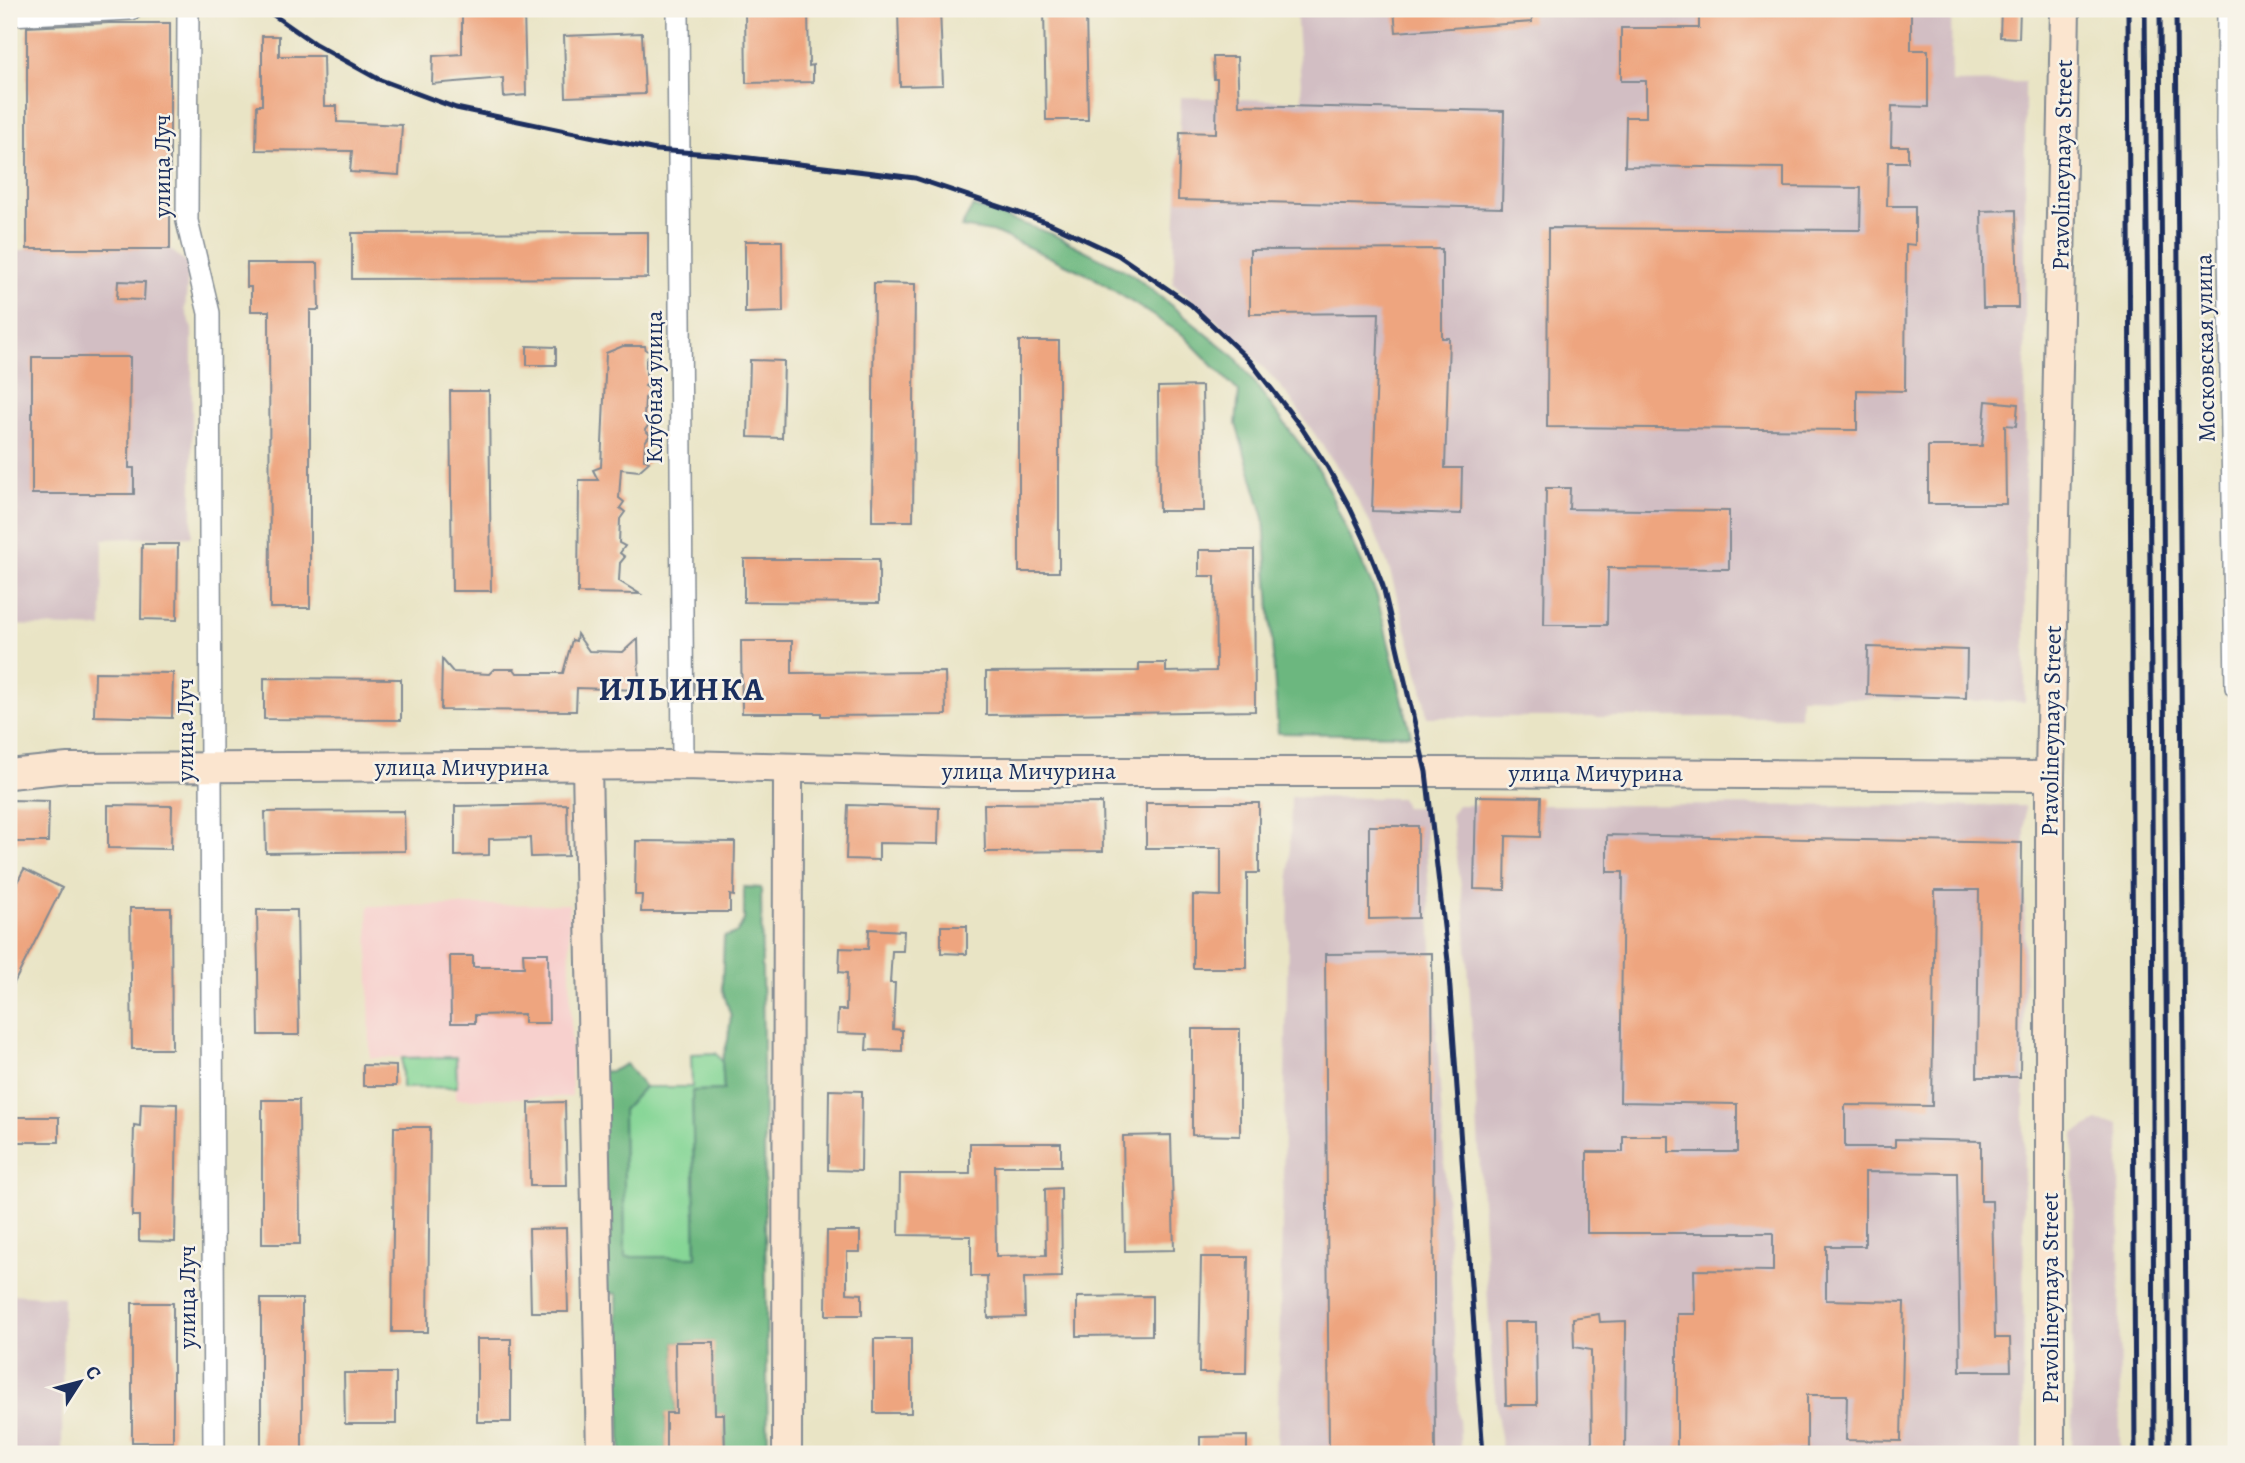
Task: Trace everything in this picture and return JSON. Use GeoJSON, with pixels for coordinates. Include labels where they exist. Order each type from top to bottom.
{"type":"FeatureCollection","features":[{"type":"Feature","properties":{"kind":"main road","name":"Pravolineynaya Street"},"geometry":{"type":"LineString","coordinates":[[2050,1454],[2050,776],[2065,9]]}},
{"type":"Feature","properties":{"kind":"main road","name":"улица Мичурина"},"geometry":{"type":"LineString","coordinates":[[9,774],[68,768],[683,765],[964,772],[2050,776]]}},
{"type":"Feature","properties":{"kind":"main road"},"geometry":{"type":"LineString","coordinates":[[587,766],[601,1454]]}},
{"type":"Feature","properties":{"kind":"main road"},"geometry":{"type":"LineString","coordinates":[[787,1454],[788,768]]}},
{"type":"Feature","properties":{"kind":"street"},"geometry":{"type":"LineString","coordinates":[[9,16],[131,9]]}},
{"type":"Feature","properties":{"kind":"street","name":"улица Луч"},"geometry":{"type":"LineString","coordinates":[[188,9],[187,221],[209,313],[214,1454]]}},
{"type":"Feature","properties":{"kind":"street","name":"Клубная улица"},"geometry":{"type":"LineString","coordinates":[[678,9],[683,765]]}},
{"type":"Feature","properties":{"kind":"street","name":"Московская улица"},"geometry":{"type":"LineString","coordinates":[[2228,9],[2227,124],[2236,687]]}},
{"type":"Feature","properties":{"kind":"shaded area"},"geometry":{"type":"Polygon","coordinates":[[[1296,9],[1951,9],[1952,83],[2025,82],[2025,702],[1801,697],[1800,717],[1427,717],[1421,683],[1389,568],[1376,535],[1352,489],[1290,398],[1273,378],[1232,334],[1173,284],[1181,97],[1302,101],[1296,9]]]}},
{"type":"Feature","properties":{"kind":"shaded area"},"geometry":{"type":"Polygon","coordinates":[[[27,249],[170,249],[189,265],[185,309],[192,329],[192,536],[103,539],[102,628],[9,625],[9,253],[27,249]]]}},
{"type":"Feature","properties":{"kind":"shaded area"},"geometry":{"type":"Polygon","coordinates":[[[1291,797],[1401,798],[1405,807],[1424,807],[1461,1454],[1277,1454],[1291,797]]]}},
{"type":"Feature","properties":{"kind":"shaded area"},"geometry":{"type":"Polygon","coordinates":[[[1458,805],[2025,806],[2023,1454],[1502,1454],[1492,1369],[1465,915],[1451,815],[1458,805]]]}},
{"type":"Feature","properties":{"kind":"shaded area"},"geometry":{"type":"Polygon","coordinates":[[[569,904],[572,1097],[456,1099],[456,1057],[370,1058],[368,906],[569,904]]]}},
{"type":"Feature","properties":{"kind":"shaded area"},"geometry":{"type":"Polygon","coordinates":[[[2098,1121],[2119,1124],[2120,1454],[2072,1454],[2074,1133],[2098,1121]]]}},
{"type":"Feature","properties":{"kind":"shaded area"},"geometry":{"type":"Polygon","coordinates":[[[9,1294],[63,1297],[62,1454],[9,1454],[9,1294]]]}},
{"type":"Feature","properties":{"kind":"green space"},"geometry":{"type":"Polygon","coordinates":[[[973,206],[1052,234],[1132,274],[1235,357],[1320,471],[1377,596],[1411,735],[1278,733],[1264,518],[1236,424],[1239,392],[1183,335],[1091,276],[997,233],[961,227],[973,206]]]}},
{"type":"Feature","properties":{"kind":"green space"},"geometry":{"type":"Polygon","coordinates":[[[744,887],[761,888],[768,1454],[725,1454],[724,1414],[715,1414],[713,1342],[675,1342],[676,1413],[666,1414],[666,1454],[621,1454],[617,1294],[597,1292],[593,1072],[612,1071],[626,1064],[644,1087],[623,1110],[625,1257],[696,1257],[692,1091],[724,1090],[722,1061],[731,1016],[722,988],[724,937],[737,933],[744,920],[744,887]]]}},
{"type":"Feature","properties":{"kind":"green space"},"geometry":{"type":"Polygon","coordinates":[[[716,1053],[722,1061],[724,1090],[692,1091],[696,1257],[625,1258],[623,1110],[644,1087],[692,1087],[691,1054],[716,1053]]]}},
{"type":"Feature","properties":{"kind":"green space"},"geometry":{"type":"Polygon","coordinates":[[[456,1057],[457,1087],[402,1088],[402,1058],[456,1057]]]}},
{"type":"Feature","properties":{"kind":"building"},"geometry":{"type":"Polygon","coordinates":[[[462,9],[524,9],[526,95],[504,97],[503,78],[432,84],[433,56],[462,54],[462,9]]]}},
{"type":"Feature","properties":{"kind":"building"},"geometry":{"type":"Polygon","coordinates":[[[745,9],[808,9],[809,66],[813,65],[813,82],[746,83],[745,9]]]}},
{"type":"Feature","properties":{"kind":"building"},"geometry":{"type":"Polygon","coordinates":[[[898,9],[940,9],[943,85],[900,86],[898,9]]]}},
{"type":"Feature","properties":{"kind":"building"},"geometry":{"type":"Polygon","coordinates":[[[1044,9],[1086,9],[1088,120],[1046,120],[1044,9]]]}},
{"type":"Feature","properties":{"kind":"building"},"geometry":{"type":"Polygon","coordinates":[[[1394,9],[1531,9],[1532,22],[1396,32],[1394,9]]]}},
{"type":"Feature","properties":{"kind":"building"},"geometry":{"type":"Polygon","coordinates":[[[1733,9],[1911,9],[1911,50],[1928,50],[1928,107],[1892,106],[1891,146],[1908,146],[1908,162],[1888,162],[1887,206],[1915,206],[1915,245],[1906,244],[1905,391],[1857,390],[1857,430],[1547,427],[1548,228],[1860,230],[1861,188],[1784,187],[1784,168],[1625,166],[1626,117],[1646,117],[1646,81],[1621,81],[1621,28],[1699,28],[1699,14],[1733,14],[1733,9]]]}},
{"type":"Feature","properties":{"kind":"building"},"geometry":{"type":"Polygon","coordinates":[[[2001,9],[2020,9],[2019,38],[2000,37],[2001,9]]]}},
{"type":"Feature","properties":{"kind":"building"},"geometry":{"type":"Polygon","coordinates":[[[170,23],[170,249],[27,249],[27,27],[170,23]]]}},
{"type":"Feature","properties":{"kind":"building"},"geometry":{"type":"Polygon","coordinates":[[[642,33],[645,94],[566,97],[564,36],[642,33]]]}},
{"type":"Feature","properties":{"kind":"building"},"geometry":{"type":"Polygon","coordinates":[[[262,36],[279,36],[279,56],[323,56],[324,106],[337,106],[337,122],[402,125],[399,175],[350,172],[352,151],[256,150],[257,105],[262,105],[262,36]]]}},
{"type":"Feature","properties":{"kind":"building"},"geometry":{"type":"Polygon","coordinates":[[[1213,57],[1237,57],[1239,105],[1504,111],[1502,208],[1178,200],[1180,132],[1216,133],[1217,79],[1214,79],[1213,57]]]}},
{"type":"Feature","properties":{"kind":"building"},"geometry":{"type":"Polygon","coordinates":[[[2016,210],[2018,308],[1983,308],[1981,211],[2016,210]]]}},
{"type":"Feature","properties":{"kind":"building"},"geometry":{"type":"Polygon","coordinates":[[[648,232],[648,278],[352,279],[352,233],[648,232]]]}},
{"type":"Feature","properties":{"kind":"building"},"geometry":{"type":"Polygon","coordinates":[[[745,241],[782,241],[783,312],[745,313],[745,241]]]}},
{"type":"Feature","properties":{"kind":"building"},"geometry":{"type":"Polygon","coordinates":[[[1442,249],[1442,338],[1449,338],[1445,468],[1462,468],[1461,514],[1372,511],[1379,313],[1250,314],[1250,250],[1442,249]]]}},
{"type":"Feature","properties":{"kind":"building"},"geometry":{"type":"Polygon","coordinates":[[[247,263],[318,263],[319,310],[310,310],[310,608],[270,608],[269,311],[251,311],[247,263]]]}},
{"type":"Feature","properties":{"kind":"building"},"geometry":{"type":"Polygon","coordinates":[[[118,281],[145,282],[144,300],[117,299],[118,281]]]}},
{"type":"Feature","properties":{"kind":"building"},"geometry":{"type":"Polygon","coordinates":[[[874,283],[915,284],[913,521],[872,521],[874,283]]]}},
{"type":"Feature","properties":{"kind":"building"},"geometry":{"type":"Polygon","coordinates":[[[1019,341],[1059,341],[1059,572],[1019,572],[1019,341]]]}},
{"type":"Feature","properties":{"kind":"building"},"geometry":{"type":"Polygon","coordinates":[[[527,346],[556,347],[556,365],[527,365],[527,346]]]}},
{"type":"Feature","properties":{"kind":"building"},"geometry":{"type":"Polygon","coordinates":[[[623,346],[645,346],[646,350],[651,352],[646,360],[646,375],[650,380],[645,386],[651,390],[645,398],[644,418],[650,423],[645,430],[650,435],[645,442],[644,459],[649,462],[639,471],[621,469],[619,498],[624,502],[620,508],[625,512],[620,519],[619,543],[625,546],[620,553],[625,557],[620,563],[619,581],[640,594],[578,593],[579,480],[598,480],[593,470],[601,467],[606,353],[623,346]]]}},
{"type":"Feature","properties":{"kind":"building"},"geometry":{"type":"Polygon","coordinates":[[[32,357],[130,357],[129,468],[134,468],[134,494],[32,494],[32,357]]]}},
{"type":"Feature","properties":{"kind":"building"},"geometry":{"type":"Polygon","coordinates":[[[750,360],[784,361],[782,438],[748,437],[750,360]]]}},
{"type":"Feature","properties":{"kind":"building"},"geometry":{"type":"Polygon","coordinates":[[[1202,386],[1204,511],[1159,511],[1158,387],[1202,386]]]}},
{"type":"Feature","properties":{"kind":"building"},"geometry":{"type":"Polygon","coordinates":[[[450,391],[489,391],[491,591],[452,591],[450,391]]]}},
{"type":"Feature","properties":{"kind":"building"},"geometry":{"type":"Polygon","coordinates":[[[1986,401],[2018,404],[2016,426],[2005,425],[2006,504],[1928,504],[1928,446],[1982,446],[1986,401]]]}},
{"type":"Feature","properties":{"kind":"building"},"geometry":{"type":"Polygon","coordinates":[[[1546,488],[1570,488],[1569,509],[1729,511],[1729,569],[1608,568],[1607,625],[1544,625],[1546,488]]]}},
{"type":"Feature","properties":{"kind":"building"},"geometry":{"type":"Polygon","coordinates":[[[142,544],[178,544],[177,620],[141,619],[142,544]]]}},
{"type":"Feature","properties":{"kind":"building"},"geometry":{"type":"Polygon","coordinates":[[[1199,550],[1254,550],[1255,711],[986,715],[986,672],[1139,671],[1139,663],[1166,663],[1166,672],[1216,671],[1215,576],[1199,576],[1199,550]]]}},
{"type":"Feature","properties":{"kind":"building"},"geometry":{"type":"Polygon","coordinates":[[[744,559],[879,559],[879,603],[744,602],[744,559]]]}},
{"type":"Feature","properties":{"kind":"building"},"geometry":{"type":"Polygon","coordinates":[[[577,634],[589,651],[623,652],[638,638],[639,690],[577,688],[576,711],[441,710],[442,659],[453,672],[489,674],[494,669],[514,669],[517,673],[563,673],[572,640],[576,641],[577,634]]]}},
{"type":"Feature","properties":{"kind":"building"},"geometry":{"type":"Polygon","coordinates":[[[741,641],[792,641],[792,673],[945,672],[946,715],[821,716],[821,713],[742,713],[741,641]]]}},
{"type":"Feature","properties":{"kind":"building"},"geometry":{"type":"Polygon","coordinates":[[[1868,647],[1967,650],[1966,698],[1867,695],[1868,647]]]}},
{"type":"Feature","properties":{"kind":"building"},"geometry":{"type":"Polygon","coordinates":[[[95,672],[173,673],[172,718],[94,716],[95,672]]]}},
{"type":"Feature","properties":{"kind":"building"},"geometry":{"type":"Polygon","coordinates":[[[264,678],[401,679],[401,720],[264,719],[264,678]]]}},
{"type":"Feature","properties":{"kind":"building"},"geometry":{"type":"Polygon","coordinates":[[[1476,796],[1541,797],[1540,837],[1506,836],[1505,890],[1474,889],[1476,796]]]}},
{"type":"Feature","properties":{"kind":"building"},"geometry":{"type":"Polygon","coordinates":[[[11,800],[49,801],[48,842],[10,842],[11,800]]]}},
{"type":"Feature","properties":{"kind":"building"},"geometry":{"type":"Polygon","coordinates":[[[1102,803],[1103,851],[985,852],[984,804],[1102,803]]]}},
{"type":"Feature","properties":{"kind":"building"},"geometry":{"type":"Polygon","coordinates":[[[1146,803],[1259,803],[1259,873],[1247,873],[1247,968],[1193,968],[1193,895],[1221,896],[1221,848],[1146,848],[1146,803]]]}},
{"type":"Feature","properties":{"kind":"building"},"geometry":{"type":"Polygon","coordinates":[[[567,804],[568,856],[531,857],[530,838],[489,839],[489,855],[455,856],[455,806],[567,804]]]}},
{"type":"Feature","properties":{"kind":"building"},"geometry":{"type":"Polygon","coordinates":[[[108,805],[172,806],[171,849],[108,848],[108,805]]]}},
{"type":"Feature","properties":{"kind":"building"},"geometry":{"type":"Polygon","coordinates":[[[848,805],[939,808],[938,844],[879,843],[879,860],[846,859],[848,805]]]}},
{"type":"Feature","properties":{"kind":"building"},"geometry":{"type":"Polygon","coordinates":[[[404,811],[405,851],[266,853],[265,812],[404,811]]]}},
{"type":"Feature","properties":{"kind":"building"},"geometry":{"type":"Polygon","coordinates":[[[1369,826],[1418,826],[1418,918],[1369,919],[1369,826]]]}},
{"type":"Feature","properties":{"kind":"building"},"geometry":{"type":"Polygon","coordinates":[[[1607,835],[2022,843],[2020,1077],[1977,1077],[1979,890],[1935,890],[1932,1106],[1845,1105],[1845,1147],[1895,1147],[1895,1139],[1981,1141],[1981,1201],[1992,1201],[1995,1338],[2010,1338],[2011,1371],[1960,1371],[1957,1173],[1865,1172],[1865,1246],[1826,1246],[1826,1300],[1904,1302],[1901,1441],[1846,1440],[1847,1395],[1807,1395],[1807,1449],[1677,1449],[1677,1314],[1695,1314],[1694,1270],[1773,1271],[1773,1233],[1587,1233],[1587,1152],[1623,1152],[1623,1136],[1669,1136],[1669,1152],[1737,1152],[1737,1104],[1620,1102],[1623,872],[1607,872],[1607,835]]]}},
{"type":"Feature","properties":{"kind":"building"},"geometry":{"type":"Polygon","coordinates":[[[636,841],[735,842],[734,896],[730,895],[730,912],[641,912],[642,895],[635,895],[636,841]]]}},
{"type":"Feature","properties":{"kind":"building"},"geometry":{"type":"Polygon","coordinates":[[[24,869],[62,888],[9,993],[9,898],[24,869]]]}},
{"type":"Feature","properties":{"kind":"building"},"geometry":{"type":"Polygon","coordinates":[[[130,908],[171,908],[172,1049],[132,1049],[130,908]]]}},
{"type":"Feature","properties":{"kind":"building"},"geometry":{"type":"Polygon","coordinates":[[[257,910],[297,910],[299,1035],[259,1035],[257,910]]]}},
{"type":"Feature","properties":{"kind":"building"},"geometry":{"type":"Polygon","coordinates":[[[941,926],[967,926],[967,954],[941,953],[941,926]]]}},
{"type":"Feature","properties":{"kind":"building"},"geometry":{"type":"Polygon","coordinates":[[[869,929],[904,931],[903,951],[892,951],[890,983],[895,983],[893,1029],[902,1030],[902,1051],[866,1050],[867,1034],[837,1033],[838,1010],[846,1010],[847,973],[839,972],[840,948],[868,949],[869,929]]]}},
{"type":"Feature","properties":{"kind":"building"},"geometry":{"type":"Polygon","coordinates":[[[523,953],[548,953],[549,1023],[524,1023],[524,1014],[475,1015],[475,1023],[451,1023],[450,956],[473,956],[473,967],[524,967],[523,953]]]}},
{"type":"Feature","properties":{"kind":"building"},"geometry":{"type":"Polygon","coordinates":[[[1432,953],[1435,1454],[1329,1454],[1325,954],[1432,953]]]}},
{"type":"Feature","properties":{"kind":"building"},"geometry":{"type":"Polygon","coordinates":[[[1192,1029],[1240,1029],[1240,1136],[1192,1135],[1192,1029]]]}},
{"type":"Feature","properties":{"kind":"building"},"geometry":{"type":"Polygon","coordinates":[[[363,1065],[396,1066],[396,1086],[363,1086],[363,1065]]]}},
{"type":"Feature","properties":{"kind":"building"},"geometry":{"type":"Polygon","coordinates":[[[829,1090],[862,1091],[861,1171],[828,1170],[829,1090]]]}},
{"type":"Feature","properties":{"kind":"building"},"geometry":{"type":"Polygon","coordinates":[[[262,1100],[299,1100],[300,1244],[262,1244],[262,1100]]]}},
{"type":"Feature","properties":{"kind":"building"},"geometry":{"type":"Polygon","coordinates":[[[565,1102],[567,1186],[530,1186],[529,1103],[565,1102]]]}},
{"type":"Feature","properties":{"kind":"building"},"geometry":{"type":"Polygon","coordinates":[[[141,1103],[177,1104],[175,1242],[139,1241],[139,1216],[132,1216],[134,1125],[140,1126],[141,1103]]]}},
{"type":"Feature","properties":{"kind":"building"},"geometry":{"type":"Polygon","coordinates":[[[9,1117],[59,1117],[59,1142],[9,1142],[9,1117]]]}},
{"type":"Feature","properties":{"kind":"building"},"geometry":{"type":"Polygon","coordinates":[[[394,1127],[430,1127],[428,1332],[392,1332],[394,1127]]]}},
{"type":"Feature","properties":{"kind":"building"},"geometry":{"type":"Polygon","coordinates":[[[1171,1135],[1174,1250],[1125,1251],[1123,1136],[1171,1135]]]}},
{"type":"Feature","properties":{"kind":"building"},"geometry":{"type":"Polygon","coordinates":[[[970,1143],[1061,1143],[1061,1166],[995,1166],[996,1256],[1046,1255],[1045,1189],[1061,1188],[1062,1277],[1024,1278],[1025,1317],[988,1318],[987,1276],[971,1276],[971,1236],[899,1235],[900,1174],[970,1174],[970,1143]]]}},
{"type":"Feature","properties":{"kind":"building"},"geometry":{"type":"Polygon","coordinates":[[[566,1228],[568,1312],[531,1312],[529,1229],[566,1228]]]}},
{"type":"Feature","properties":{"kind":"building"},"geometry":{"type":"Polygon","coordinates":[[[827,1231],[860,1231],[860,1252],[847,1252],[847,1293],[862,1294],[862,1315],[826,1315],[827,1231]]]}},
{"type":"Feature","properties":{"kind":"building"},"geometry":{"type":"Polygon","coordinates":[[[1201,1257],[1248,1257],[1246,1373],[1199,1373],[1201,1257]]]}},
{"type":"Feature","properties":{"kind":"building"},"geometry":{"type":"Polygon","coordinates":[[[1152,1296],[1152,1335],[1077,1336],[1077,1297],[1152,1296]]]}},
{"type":"Feature","properties":{"kind":"building"},"geometry":{"type":"Polygon","coordinates":[[[261,1299],[302,1299],[302,1454],[261,1454],[261,1299]]]}},
{"type":"Feature","properties":{"kind":"building"},"geometry":{"type":"Polygon","coordinates":[[[132,1303],[173,1303],[173,1442],[132,1442],[132,1303]]]}},
{"type":"Feature","properties":{"kind":"building"},"geometry":{"type":"Polygon","coordinates":[[[1599,1314],[1600,1322],[1626,1321],[1625,1454],[1592,1454],[1591,1350],[1574,1347],[1573,1318],[1599,1314]]]}},
{"type":"Feature","properties":{"kind":"building"},"geometry":{"type":"Polygon","coordinates":[[[1504,1322],[1536,1322],[1537,1405],[1506,1405],[1504,1322]]]}},
{"type":"Feature","properties":{"kind":"building"},"geometry":{"type":"Polygon","coordinates":[[[477,1339],[511,1339],[511,1422],[477,1422],[477,1339]]]}},
{"type":"Feature","properties":{"kind":"building"},"geometry":{"type":"Polygon","coordinates":[[[874,1339],[911,1339],[911,1413],[874,1413],[874,1339]]]}},
{"type":"Feature","properties":{"kind":"building"},"geometry":{"type":"Polygon","coordinates":[[[675,1342],[714,1342],[715,1414],[724,1414],[725,1454],[666,1454],[666,1413],[676,1413],[675,1342]]]}},
{"type":"Feature","properties":{"kind":"building"},"geometry":{"type":"Polygon","coordinates":[[[344,1373],[396,1373],[396,1424],[345,1424],[344,1373]]]}},
{"type":"Feature","properties":{"kind":"building"},"geometry":{"type":"Polygon","coordinates":[[[1247,1436],[1247,1454],[1200,1454],[1200,1437],[1247,1436]]]}},
{"type":"Feature","properties":{"kind":"railway"},"geometry":{"type":"LineString","coordinates":[[265,9],[315,44],[378,79],[456,108],[656,150],[724,155],[915,178],[1049,223],[1118,255],[1191,305],[1250,361],[1301,427],[1328,468],[1365,540],[1383,586],[1426,772],[1448,961],[1483,1454]]}},
{"type":"Feature","properties":{"kind":"railway"},"geometry":{"type":"LineString","coordinates":[[2128,9],[2135,1454]]}},
{"type":"Feature","properties":{"kind":"railway"},"geometry":{"type":"LineString","coordinates":[[2145,9],[2152,788],[2154,1454]]}},
{"type":"Feature","properties":{"kind":"railway"},"geometry":{"type":"LineString","coordinates":[[2160,9],[2169,1454]]}},
{"type":"Feature","properties":{"kind":"railway"},"geometry":{"type":"LineString","coordinates":[[2176,9],[2187,1454]]}},
{"type":"Feature","properties":{"kind":"district","name":"ИЛЬИНКА"},"geometry":{"type":"Point","coordinates":[682,689]}}]}
